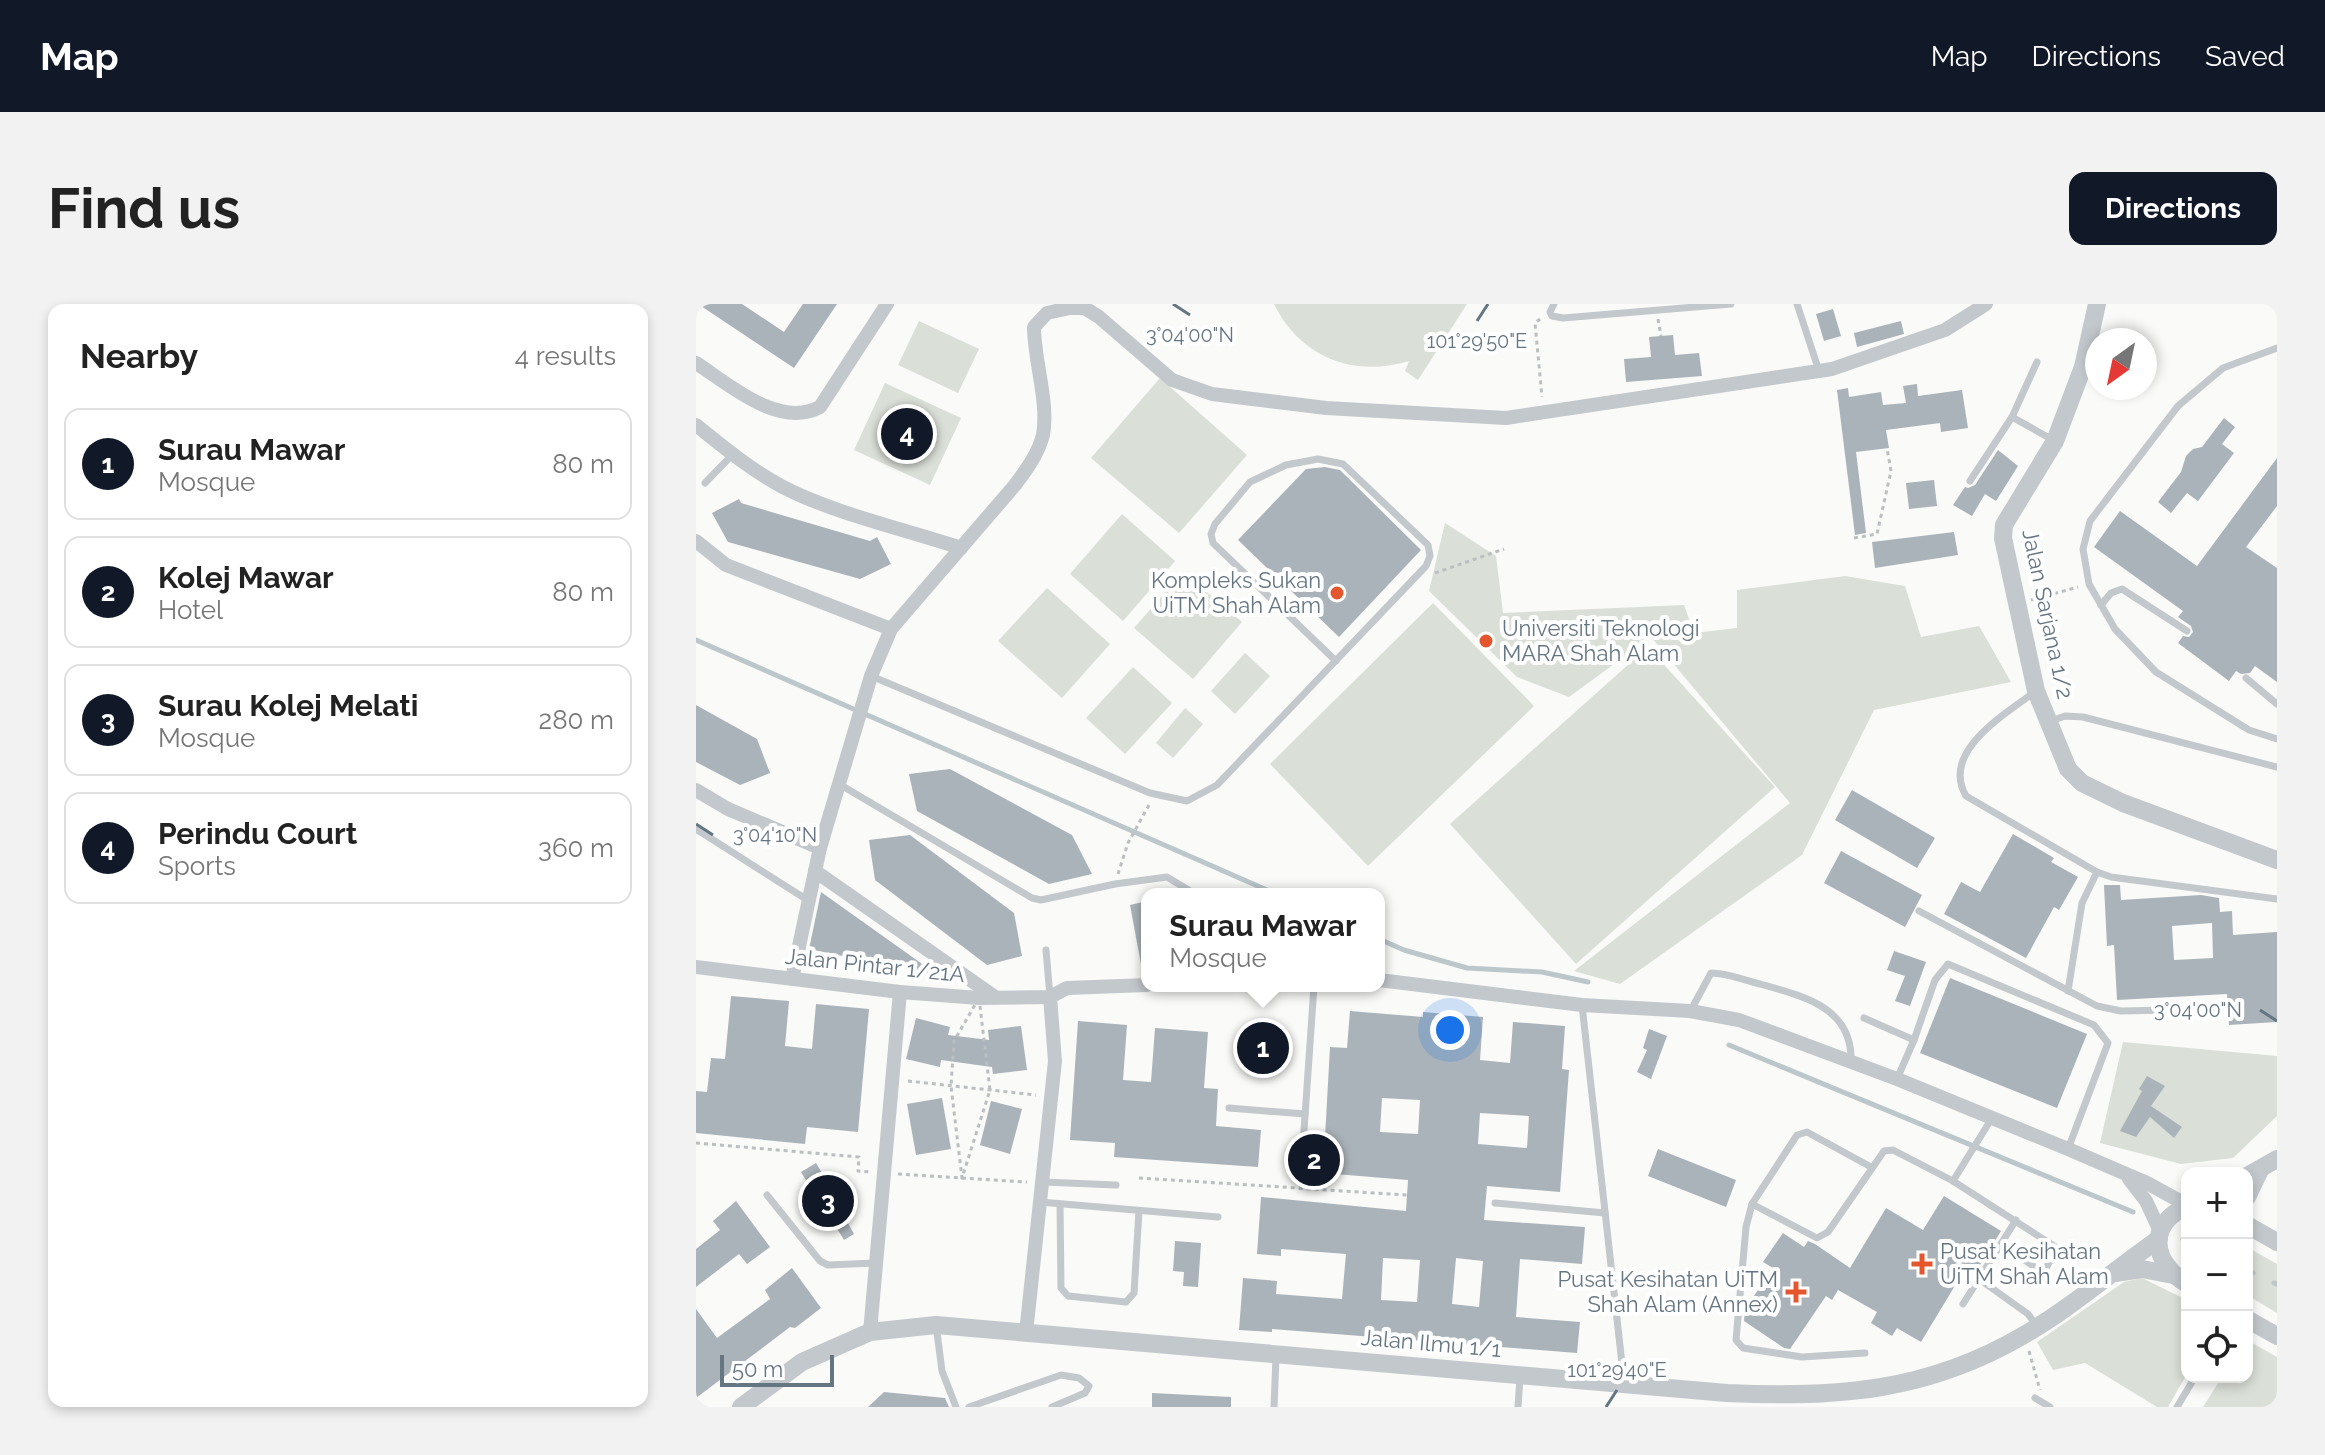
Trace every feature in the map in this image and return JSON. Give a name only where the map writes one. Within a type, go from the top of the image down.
[{"type":"street","points":[[696,363],[753,399],[788,413],[806,415],[820,407],[887,304]]},
{"type":"street","points":[[792,979],[820,848],[869,683],[891,629],[1034,459],[1043,433],[1034,327],[1047,313],[1085,308],[1172,380],[1212,394],[1326,408],[1506,418],[1819,371],[1945,330],[1986,304]]},
{"type":"street","name":"Jalan Sarjana 1/2","points":[[2097,304],[2083,367],[2055,441],[2004,525],[2003,538],[2036,691],[2068,769],[2082,783],[2158,817],[2277,860]]},
{"type":"street","points":[[696,425],[732,455],[781,486],[819,503],[961,548]]},
{"type":"street","points":[[696,541],[726,565],[891,629]]},
{"type":"street","points":[[696,790],[728,809],[820,848]]},
{"type":"street","points":[[815,871],[996,998]]},
{"type":"street","name":"Jalan Pintar 1/21A","points":[[696,967],[900,992],[979,998],[1050,997],[1067,988],[1141,985]]},
{"type":"street","points":[[1385,981],[1582,1005],[1690,1011],[1762,1027],[2068,1149],[2181,1202]]},
{"type":"street","points":[[870,1332],[900,992]]},
{"type":"street","points":[[1026,1333],[1055,1061],[1050,997]]},
{"type":"street","points":[[2254,1173],[2277,1159]]},
{"type":"street","points":[[2122,1174],[2136,1185],[2159,1235],[2162,1262],[2180,1280]]},
{"type":"street","name":"Jalan Ilmu 1/1","points":[[741,1407],[802,1362],[870,1332],[936,1325],[1777,1395],[1823,1395],[1883,1388],[1942,1373],[1986,1355],[2031,1331],[2159,1235],[2181,1208]]},
{"type":"street","points":[[2253,1226],[2277,1242]]},
{"type":"street","name":"Jalan Ilmu 1/1","points":[[2109,1275],[2142,1269],[2180,1280]]},
{"type":"street","points":[[2253,1324],[2277,1336]]},
{"type":"lane","points":[[1552,307],[1552,316],[1556,318],[1731,304]]},
{"type":"lane","points":[[1797,304],[1819,371]]},
{"type":"lane","points":[[2277,348],[2223,368],[2178,406],[2090,521],[2083,549],[2089,584],[2115,629],[2156,672],[2249,730],[2277,739]]},
{"type":"lane","points":[[1970,481],[2012,417],[2037,362]]},
{"type":"lane","points":[[2012,417],[2055,441]]},
{"type":"lane","points":[[705,483],[732,455]]},
{"type":"lane","points":[[869,683],[1150,793],[1187,801],[1217,785],[1336,661],[1413,580],[1426,566],[1430,556],[1428,545],[1343,464],[1318,459],[1286,465],[1250,482],[1215,524],[1211,534],[1213,543],[1336,661]]},
{"type":"lane","points":[[2101,605],[2111,593],[2122,589],[2187,631]]},
{"type":"lane","points":[[2246,678],[2277,704]]},
{"type":"lane","points":[[2036,691],[1985,730],[1968,750],[1961,763],[1960,786],[1966,796],[2097,872],[2111,877],[2277,899]]},
{"type":"lane","points":[[2049,722],[2065,716],[2083,717],[2277,767]]},
{"type":"lane","points":[[839,784],[1032,898],[1041,900],[1115,884],[1167,877],[1185,888]]},
{"type":"lane","points":[[696,829],[809,901]]},
{"type":"lane","points":[[2068,991],[2082,903],[2097,872]]},
{"type":"lane","points":[[1919,911],[2097,1006],[2121,1011],[2219,1009]]},
{"type":"lane","points":[[1046,950],[1050,997]]},
{"type":"lane","points":[[1897,1079],[1935,980],[1948,964],[2094,1025],[2108,1043],[2068,1149]]},
{"type":"lane","points":[[1690,1011],[1711,973],[1789,992],[1824,1007],[1834,1015],[1851,1048],[1851,1062]]},
{"type":"lane","points":[[1302,1159],[1314,992]]},
{"type":"lane","points":[[1582,1005],[1624,1384]]},
{"type":"lane","points":[[1864,1018],[1914,1040]]},
{"type":"lane","points":[[1229,1108],[1305,1114]]},
{"type":"lane","points":[[1953,1181],[1992,1118]]},
{"type":"lane","points":[[1865,1353],[1802,1357],[1743,1348],[1736,1340],[1746,1227],[1752,1204],[1797,1135],[1802,1132],[1838,1147],[1871,1167]]},
{"type":"lane","points":[[1752,1204],[1817,1238],[1823,1236],[1884,1151],[1893,1150],[1953,1181],[2057,1248],[2045,1270],[2039,1270],[2001,1244]]},
{"type":"lane","points":[[1042,1182],[1116,1185]]},
{"type":"lane","points":[[767,1195],[820,1261],[828,1265],[877,1263]]},
{"type":"lane","points":[[1040,1202],[1218,1217]]},
{"type":"lane","points":[[1495,1203],[1605,1213]]},
{"type":"lane","points":[[1060,1204],[1063,1293],[1126,1302],[1134,1293],[1139,1211]]},
{"type":"lane","points":[[1963,1304],[2016,1220]]},
{"type":"lane","points":[[1979,1279],[2028,1314],[2031,1331]]},
{"type":"lane","points":[[936,1325],[942,1371],[956,1407]]},
{"type":"lane","points":[[1274,1407],[1276,1354]]},
{"type":"lane","points":[[1518,1407],[1521,1374]]},
{"type":"lane","points":[[969,1407],[1061,1375],[1079,1378],[1089,1386],[1085,1393],[1052,1407]]},
{"type":"lane","points":[[2177,1407],[2191,1383]]},
{"type":"lane","points":[[2038,1396],[2050,1407]]},
{"type":"path","points":[[1546,412],[1540,391],[1535,323],[1552,307]]},
{"type":"path","points":[[1657,311],[1661,336]]},
{"type":"path","points":[[1854,538],[1877,534],[1891,471],[1887,448]]},
{"type":"path","points":[[1413,580],[1504,549]]},
{"type":"path","points":[[2018,604],[2089,584]]},
{"type":"path","points":[[1115,884],[1128,843],[1145,811]]},
{"type":"path","points":[[962,1178],[951,1086],[954,1041],[979,998]]},
{"type":"path","points":[[962,1178],[990,1090],[979,998]]},
{"type":"path","points":[[892,1080],[1051,1096]]},
{"type":"path","points":[[696,1143],[859,1157],[858,1171],[1042,1182]]},
{"type":"path","points":[[1139,1178],[1407,1195]]},
{"type":"path","points":[[2031,1331],[2038,1396]]},
{"type":"shaded area","points":[[1274,304],[1467,304],[1418,380],[1405,371],[1409,361],[1368,367],[1330,359],[1298,338]]},
{"type":"shaded area","points":[[919,321],[979,349],[958,393],[898,365]]},
{"type":"shaded area","points":[[1160,378],[1247,455],[1179,533],[1091,458]]},
{"type":"shaded area","points":[[885,383],[961,418],[930,485],[854,450]]},
{"type":"shaded area","points":[[1122,514],[1175,561],[1123,621],[1070,574]]},
{"type":"shaded area","points":[[1445,523],[1496,556],[1503,613],[1684,605],[1694,633],[1737,628],[1737,590],[1845,576],[1905,586],[1921,637],[1979,626],[2011,682],[1874,710],[1802,855],[1620,984],[1574,971],[1790,803],[1651,637],[1569,697],[1517,677],[1429,591]]},
{"type":"shaded area","points":[[1183,572],[1242,622],[1193,679],[1134,628]]},
{"type":"shaded area","points":[[1047,588],[1110,644],[1062,698],[998,641]]},
{"type":"shaded area","points":[[1433,603],[1534,706],[1368,866],[1270,764]]},
{"type":"shaded area","points":[[1648,647],[1775,787],[1576,964],[1450,824]]},
{"type":"shaded area","points":[[1245,653],[1270,676],[1235,714],[1211,691]]},
{"type":"shaded area","points":[[1133,667],[1172,703],[1125,754],[1086,718]]},
{"type":"shaded area","points":[[1185,708],[1203,724],[1173,758],[1156,743]]},
{"type":"shaded area","points":[[2123,1042],[2277,1056],[2277,1116],[2233,1158],[2181,1164],[2100,1143]]},
{"type":"shaded area","points":[[2253,1250],[2277,1264],[2277,1313],[2253,1299]]},
{"type":"shaded area","points":[[2142,1278],[2181,1297],[2182,1383],[2168,1407],[2157,1407],[2085,1363],[2053,1370],[2037,1342],[2124,1282]]},
{"type":"shaded area","points":[[2253,1343],[2277,1357],[2277,1407],[2203,1407],[2218,1383],[2253,1383]]},
{"type":"building","points":[[698,304],[742,304],[784,332],[803,304],[837,304],[794,368]]},
{"type":"building","points":[[1833,309],[1841,336],[1824,341],[1816,314]]},
{"type":"building","points":[[1901,321],[1904,334],[1857,347],[1854,333]]},
{"type":"building","points":[[1673,335],[1675,355],[1699,353],[1702,376],[1626,382],[1624,359],[1651,357],[1649,337]]},
{"type":"building","points":[[1917,384],[1918,396],[1962,390],[1968,428],[1941,432],[1940,423],[1886,430],[1889,448],[1856,452],[1866,533],[1855,535],[1837,390],[1848,388],[1849,397],[1881,392],[1883,405],[1906,403],[1903,386]]},
{"type":"building","points":[[2224,418],[2235,427],[2222,444],[2234,453],[2198,501],[2187,493],[2171,513],[2158,502],[2181,472],[2186,456],[2193,449],[2202,447]]},
{"type":"building","points":[[1998,450],[2018,466],[1996,501],[1985,494],[1972,516],[1953,505],[1965,487],[1975,485]]},
{"type":"building","points":[[2277,458],[2277,506],[2246,547],[2277,568],[2277,682],[2255,666],[2250,673],[2236,671],[2229,681],[2178,643],[2183,636],[2189,637],[2193,632],[2191,626],[2178,617],[2183,611],[2094,547],[2120,511],[2197,566]]},
{"type":"building","name":"Kompleks Sukan UiTM Shah Alam","points":[[1325,467],[1340,470],[1421,550],[1339,637],[1238,540],[1306,469]]},
{"type":"building","points":[[1934,480],[1937,506],[1909,509],[1906,483]]},
{"type":"building","points":[[739,499],[741,503],[870,541],[877,537],[891,564],[860,579],[728,542],[712,513]]},
{"type":"building","points":[[1954,532],[1958,555],[1875,568],[1872,542]]},
{"type":"building","points":[[696,705],[757,739],[770,773],[740,785],[696,762]]},
{"type":"building","points":[[950,769],[1072,835],[1092,874],[1049,884],[917,811],[909,774]]},
{"type":"building","points":[[1852,790],[1935,838],[1917,868],[1835,820]]},
{"type":"building","points":[[2013,834],[2054,858],[2051,862],[2078,877],[2059,910],[2054,907],[2026,958],[1944,914],[1961,882],[1980,892]]},
{"type":"building","points":[[910,835],[1014,913],[1022,956],[987,965],[875,880],[869,840]]},
{"type":"building","points":[[1841,851],[1922,895],[1905,927],[1824,883]]},
{"type":"building","points":[[2104,885],[2120,885],[2121,900],[2201,895],[2219,898],[2220,912],[2232,911],[2233,935],[2277,932],[2277,1022],[2229,1025],[2227,994],[2117,1000],[2114,945],[2107,946]],"holes":[[[2212,923],[2213,958],[2174,960],[2172,926]]]},
{"type":"building","points":[[821,892],[939,976],[809,949]]},
{"type":"building","points":[[1141,902],[1141,964],[1130,905]]},
{"type":"building","points":[[1894,951],[1926,962],[1910,1006],[1895,1001],[1905,976],[1887,970]]},
{"type":"building","points":[[1950,978],[2087,1034],[2057,1108],[1920,1053]]},
{"type":"building","points":[[731,996],[789,1001],[785,1046],[812,1049],[816,1004],[869,1009],[858,1132],[807,1127],[805,1144],[696,1133],[696,1091],[707,1092],[711,1058],[725,1059]]},
{"type":"building","points":[[1350,1011],[1423,1017],[1423,1012],[1483,1017],[1480,1060],[1510,1063],[1513,1022],[1565,1026],[1562,1069],[1569,1070],[1560,1192],[1487,1186],[1484,1220],[1585,1227],[1582,1264],[1520,1259],[1516,1317],[1580,1322],[1577,1353],[1272,1329],[1272,1332],[1239,1330],[1243,1278],[1277,1281],[1276,1294],[1342,1299],[1346,1254],[1281,1249],[1281,1256],[1257,1254],[1261,1197],[1406,1211],[1408,1180],[1323,1173],[1330,1047],[1347,1048]],"holes":[[[1382,1098],[1420,1100],[1418,1134],[1380,1132]],[[1480,1113],[1529,1116],[1527,1148],[1478,1144]],[[1383,1258],[1420,1260],[1417,1302],[1381,1300]],[[1456,1258],[1483,1261],[1479,1307],[1452,1304]]]},
{"type":"building","points":[[916,1018],[950,1027],[948,1035],[989,1040],[988,1030],[1021,1026],[1027,1070],[993,1074],[992,1067],[941,1060],[940,1067],[906,1059]]},
{"type":"building","points":[[1078,1021],[1127,1025],[1123,1080],[1151,1082],[1155,1028],[1208,1032],[1204,1088],[1218,1089],[1216,1126],[1261,1130],[1258,1167],[1114,1157],[1115,1143],[1070,1140]]},
{"type":"building","points":[[1267,1023],[1286,1060],[1278,1064],[1281,1069],[1268,1076],[1266,1072],[1261,1075],[1241,1036]]},
{"type":"building","points":[[1649,1029],[1667,1036],[1651,1079],[1637,1072],[1647,1050],[1643,1048]]},
{"type":"building","points":[[2147,1076],[2165,1086],[2151,1106],[2182,1127],[2174,1138],[2150,1117],[2136,1137],[2120,1131]]},
{"type":"building","points":[[942,1098],[951,1149],[916,1155],[907,1104]]},
{"type":"building","points":[[991,1101],[1022,1109],[1010,1154],[980,1145]]},
{"type":"building","points":[[1658,1149],[1736,1180],[1726,1207],[1648,1176]]},
{"type":"building","points":[[816,1163],[825,1178],[831,1175],[853,1211],[844,1216],[854,1234],[844,1240],[833,1222],[824,1227],[803,1191],[810,1187],[801,1172]]},
{"type":"building","name":"Pusat Kesihatan UiTM Shah Alam","points":[[1944,1196],[2001,1231],[1974,1275],[1965,1269],[1921,1342],[1897,1328],[1892,1336],[1871,1323],[1877,1312],[1838,1290],[1832,1300],[1826,1296],[1790,1349],[1744,1321],[1745,1309],[1773,1268],[1763,1262],[1783,1233],[1804,1247],[1808,1241],[1815,1244],[1850,1268],[1886,1208],[1923,1230]]},
{"type":"building","points":[[736,1201],[770,1247],[747,1264],[739,1254],[696,1287],[696,1249],[720,1230],[713,1221]]},
{"type":"building","points":[[1175,1241],[1201,1243],[1198,1287],[1183,1286],[1184,1272],[1173,1271]]},
{"type":"building","points":[[792,1268],[821,1308],[795,1328],[790,1327],[696,1398],[696,1309],[717,1338],[770,1299],[765,1290]]},
{"type":"building","points":[[884,1392],[945,1398],[949,1407],[868,1407]]},
{"type":"building","points":[[1152,1393],[1231,1397],[1231,1407],[1152,1407]]},
{"type":"waterway","points":[[696,640],[1262,888]]},
{"type":"waterway","points":[[1385,942],[1467,968],[1542,972],[1588,982]]},
{"type":"waterway","points":[[1729,1045],[2133,1212]]},
{"type":"place","name":"Perindu Court","points":[[907,434]]},
{"type":"place","name":"Kompleks Sukan UiTM Shah Alam","points":[[1337,593]]},
{"type":"place","name":"Universiti Teknologi MARA Shah Alam","points":[[1486,641]]},
{"type":"place","name":"Surau Mawar","points":[[1263,1048]]},
{"type":"place","name":"Kolej Mawar","points":[[1314,1160]]},
{"type":"place","name":"Surau Kolej Melati","points":[[828,1201]]},
{"type":"place","name":"Pusat Kesihatan UiTM Shah Alam","points":[[1922,1264]]},
{"type":"place","name":"Pusat Kesihatan UiTM Shah Alam (Annex)","points":[[1796,1292]]}]
